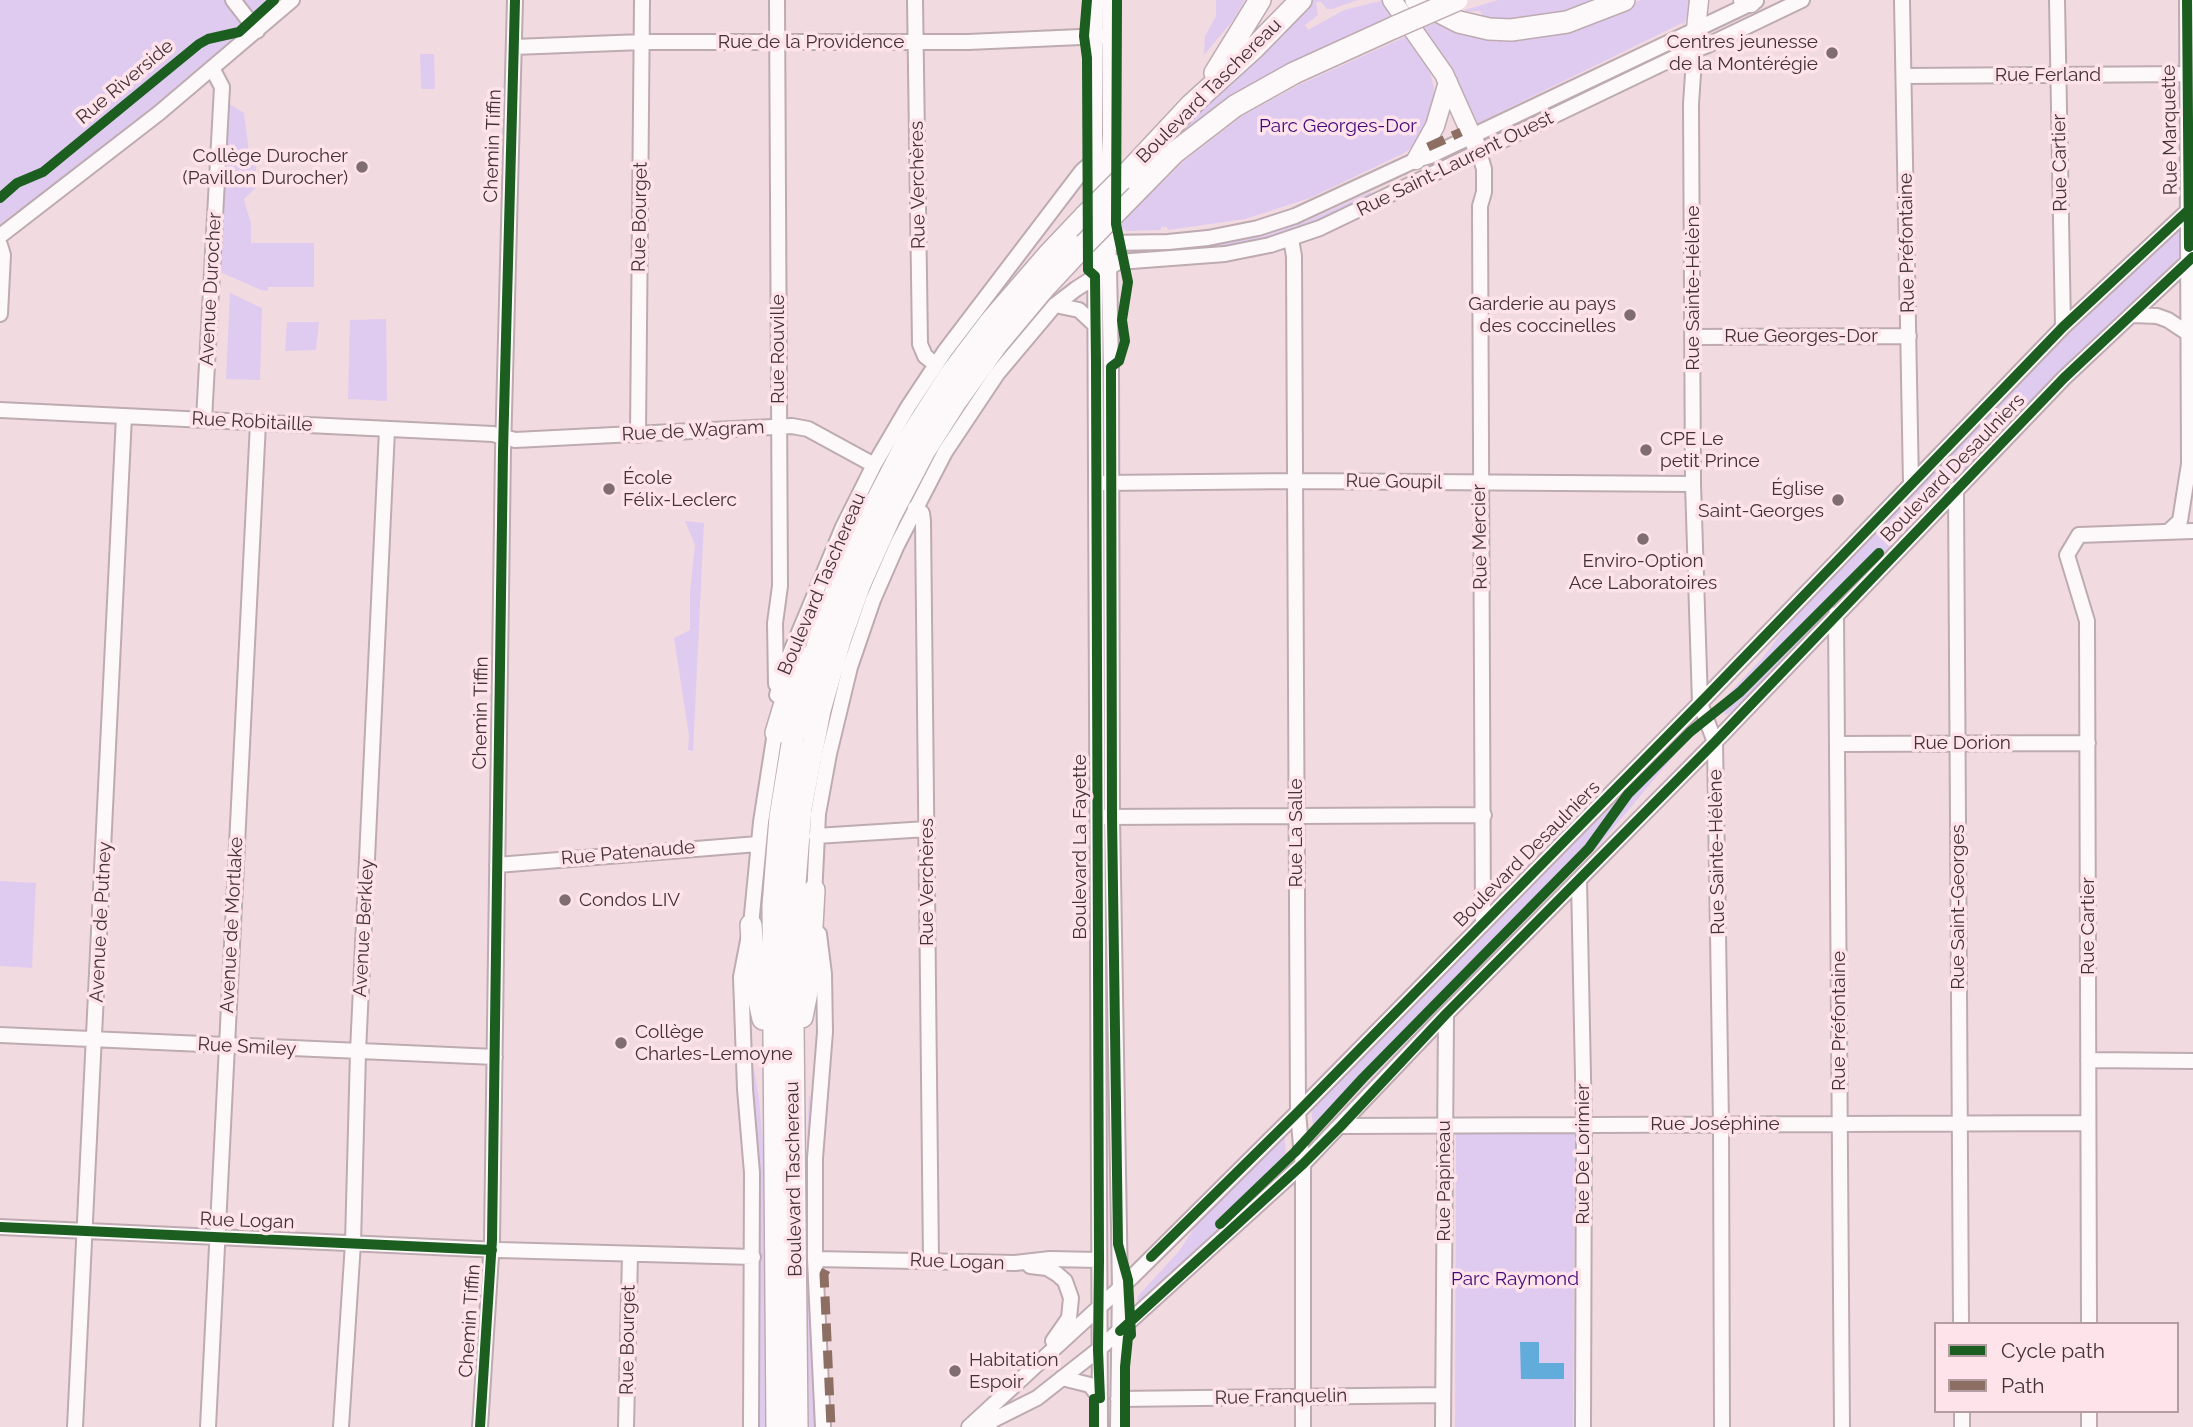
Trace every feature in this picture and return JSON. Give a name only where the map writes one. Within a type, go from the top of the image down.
[{"type":"highway","points":[[1191,105],[1225,58],[1260,0]]},
{"type":"highway","name":"Boulevard Taschereau","points":[[778,1427],[772,929],[777,839],[793,738],[832,600],[860,534],[891,473],[926,412],[990,322],[1030,274],[1191,105],[1254,48],[1301,0]]},
{"type":"highway","points":[[1416,0],[1459,22],[1489,29],[1511,30],[1567,22],[1624,0]]},
{"type":"highway","name":"Boulevard Taschereau","points":[[797,1427],[792,922],[799,822],[820,710],[850,611],[890,517],[924,452],[951,409],[1015,321],[1090,249],[1120,208],[1174,153],[1235,106],[1294,73],[1457,0]]},
{"type":"highway","points":[[776,733],[791,682],[817,647]]},
{"type":"highway","points":[[793,1068],[809,982],[814,890]]},
{"type":"highway","points":[[751,925],[755,983],[773,1060]]},
{"type":"main road","points":[[1392,0],[1448,82],[1476,145]]},
{"type":"main road","points":[[1696,29],[1699,0]]},
{"type":"main road","points":[[1416,160],[1435,127],[1448,82]]},
{"type":"street","points":[[233,0],[257,31]]},
{"type":"street","points":[[0,236],[40,208],[292,0]]},
{"type":"street","name":"Chemin Tiffin","points":[[480,1427],[492,1250],[503,436],[515,0]]},
{"type":"street","name":"Rue Bourget","points":[[638,435],[642,0]]},
{"type":"street","name":"Rue Rouville","points":[[777,0],[780,586],[775,623],[777,697]]},
{"type":"street","name":"Rue Verchères","points":[[915,0],[920,344],[925,356],[935,364]]},
{"type":"street","name":"Boulevard La Fayette","points":[[1096,0],[1102,36],[1101,162],[1109,266],[1097,817],[1100,1427]]},
{"type":"street","name":"Boulevard La Fayette","points":[[1102,36],[1109,0]]},
{"type":"street","name":"Rue Saint-Laurent Ouest","points":[[1108,243],[1188,241],[1258,228],[1319,206],[1416,160],[1476,145],[1693,51],[1802,0]]},
{"type":"street","name":"Rue Préfontaine","points":[[1902,0],[1911,485]]},
{"type":"street","name":"Rue Cartier","points":[[2057,0],[2063,327]]},
{"type":"street","name":"Rue Marquette","points":[[2169,531],[2180,521],[2191,469],[2190,74],[2187,0]]},
{"type":"street","name":"Rue Saint-Laurent Ouest","points":[[1095,276],[1109,266],[1124,261],[1225,254],[1291,239],[1331,223],[1750,1]]},
{"type":"street","name":"Rue Sainte-Hélène","points":[[1696,29],[1691,104],[1693,484],[1700,703],[1715,741],[1722,1427]]},
{"type":"street","name":"Rue de la Providence","points":[[514,47],[642,43],[916,42],[1102,36]]},
{"type":"street","name":"Avenue Durocher","points":[[204,420],[222,87],[212,68]]},
{"type":"street","name":"Rue Ferland","points":[[1904,76],[2190,74]]},
{"type":"street","name":"Rue Mercier","points":[[1476,145],[1484,164],[1484,192],[1480,206],[1483,924]]},
{"type":"street","name":"Boulevard La Fayette","points":[[1101,162],[1090,249],[1095,276],[1112,817],[1120,1288],[1118,1427]]},
{"type":"street","name":"Boulevard Taschereau","points":[[751,1427],[752,1166],[745,1093],[741,986],[751,925],[758,844],[776,733],[777,697],[785,666],[835,545],[874,465],[935,364],[1084,169],[1101,162]]},
{"type":"street","name":"Boulevard Desaulniers","points":[[968,1427],[1120,1288],[1298,1112],[1700,703],[2063,327],[2191,207]]},
{"type":"street","name":"Rue La Salle","points":[[1291,239],[1294,256],[1298,1112],[1303,1164],[1303,1427]]},
{"type":"street","points":[[1090,249],[1108,243]]},
{"type":"street","points":[[0,245],[3,255],[0,314]]},
{"type":"street","name":"Boulevard Desaulniers","points":[[986,1427],[993,1420],[1037,1398],[1098,1350],[1303,1164],[2064,378],[2191,259]]},
{"type":"street","name":"Boulevard Taschereau","points":[[823,1427],[815,1158],[825,1018],[824,974],[814,890],[821,794],[833,734],[855,651],[887,566],[945,452],[992,381],[1027,336],[1055,305],[1095,276]]},
{"type":"street","points":[[1055,305],[1079,310],[1095,325]]},
{"type":"street","points":[[2132,315],[2157,316],[2189,334]]},
{"type":"street","name":"Rue Georges-Dor","points":[[1693,337],[1909,336]]},
{"type":"street","name":"Rue Robitaille","points":[[0,410],[503,436]]},
{"type":"street","name":"Avenue de Putney","points":[[75,1427],[124,416]]},
{"type":"street","name":"Avenue de Mortlake","points":[[208,1427],[258,423]]},
{"type":"street","name":"Rue de Wagram","points":[[503,436],[515,440],[803,427],[874,465]]},
{"type":"street","name":"Avenue Berkley","points":[[341,1427],[352,1243],[358,1052],[387,430]]},
{"type":"street","name":"Rue Goupil","points":[[1103,483],[1295,481],[1693,484]]},
{"type":"street","name":"Rue Saint-Georges","points":[[1956,489],[1961,1322]]},
{"type":"street","name":"Rue Verchères","points":[[915,508],[922,513],[923,521],[931,1261]]},
{"type":"street","points":[[2169,531],[2193,531]]},
{"type":"street","name":"Rue Cartier","points":[[2089,1322],[2087,621],[2067,555],[2079,535],[2169,531]]},
{"type":"street","name":"Rue Préfontaine","points":[[1836,614],[1842,1427]]},
{"type":"street","name":"Rue Dorion","points":[[1837,744],[2088,743]]},
{"type":"street","points":[[1097,817],[1484,815]]},
{"type":"street","points":[[816,836],[927,829]]},
{"type":"street","name":"Rue Patenaude","points":[[497,865],[758,844]]},
{"type":"street","name":"Rue De Lorimier","points":[[1579,880],[1584,1125],[1583,1427]]},
{"type":"street","name":"Rue Papineau","points":[[1443,1427],[1446,1014]]},
{"type":"street","name":"Rue Smiley","points":[[0,1035],[495,1057]]},
{"type":"street","points":[[1420,1042],[1430,1042],[1438,1047],[1444,1061]]},
{"type":"street","points":[[2088,1060],[2193,1061]]},
{"type":"street","name":"Rue Joséphine","points":[[1341,1126],[2088,1123]]},
{"type":"street","name":"Rue Logan","points":[[0,1227],[492,1250],[753,1257]]},
{"type":"street","points":[[1118,1244],[1135,1259],[1151,1257]]},
{"type":"street","name":"Rue Bourget","points":[[626,1427],[630,1254]]},
{"type":"street","name":"Rue Logan","points":[[816,1259],[1015,1263],[1050,1259],[1099,1260]]},
{"type":"street","points":[[1015,1263],[1047,1268],[1057,1274],[1065,1281],[1071,1298],[1069,1318],[1043,1356]]},
{"type":"street","points":[[1062,1378],[1090,1385],[1100,1398]]},
{"type":"street","name":"Rue Franquelin","points":[[1118,1399],[1443,1395]]},
{"type":"green space","points":[[0,0],[281,0],[264,12],[240,37],[70,175],[21,212],[19,210],[1,223],[0,227]]},
{"type":"green space","points":[[1216,0],[1245,0],[1234,19],[1204,55],[1205,36],[1216,16]]},
{"type":"green space","points":[[1308,0],[1358,0],[1332,9],[1327,9],[1320,1],[1316,3],[1318,15],[1305,25],[1308,30],[1344,10],[1384,0],[1393,17],[1252,84],[1209,113],[1161,152]]},
{"type":"green space","points":[[1498,0],[1607,0],[1529,21],[1486,20],[1480,11],[1465,12]]},
{"type":"green space","points":[[1641,0],[1692,0],[1684,25],[1682,23],[1476,124],[1422,28],[1435,23],[1454,29],[1514,39],[1541,37],[1567,32]]},
{"type":"green space","name":"Parc Georges-Dor","points":[[1409,35],[1430,72],[1434,105],[1432,114],[1413,147],[1404,153],[1310,198],[1245,219],[1168,230],[1167,227],[1161,227],[1161,230],[1127,231],[1119,227],[1183,162],[1242,116],[1299,85]]},
{"type":"green space","points":[[420,54],[434,54],[435,89],[421,89]]},
{"type":"green space","points":[[228,103],[244,113],[249,152],[255,153],[257,187],[244,199],[251,224],[251,243],[314,243],[314,287],[268,287],[268,291],[261,290],[220,272]]},
{"type":"green space","points":[[1371,192],[1299,229],[1263,240],[1178,253],[1129,254],[1129,251],[1205,247],[1263,236],[1307,221]]},
{"type":"green space","points":[[2184,218],[2183,260],[1929,510],[1734,711],[1725,715],[1721,702],[1762,658],[1814,592],[2058,339]]},
{"type":"green space","points":[[230,293],[262,308],[260,380],[226,379]]},
{"type":"green space","points":[[386,319],[387,401],[348,399],[350,320]]},
{"type":"green space","points":[[287,322],[319,322],[316,350],[285,351]]},
{"type":"green space","points":[[685,521],[704,523],[693,751],[688,750],[689,736],[674,638],[690,630],[690,592],[695,545]]},
{"type":"green space","points":[[1681,733],[1687,740],[1600,844],[1314,1136],[1311,1106]]},
{"type":"green space","points":[[0,881],[36,883],[32,968],[0,966]]},
{"type":"green space","points":[[749,1050],[759,1099],[763,1144],[765,1427],[757,1427],[760,1353],[758,1161]]},
{"type":"green space","points":[[809,1096],[808,1161],[816,1427],[809,1427],[805,1188]]},
{"type":"green space","name":"Parc Raymond","points":[[1575,1130],[1573,1427],[1455,1427],[1456,1131]]},
{"type":"green space","points":[[1284,1132],[1287,1166],[1136,1309],[1138,1296],[1179,1251],[1199,1221]]},
{"type":"water","points":[[1520,1342],[1539,1342],[1539,1363],[1564,1363],[1564,1379],[1521,1379]]},
{"type":"marked path","points":[[1428,147],[1461,132]]},
{"type":"marked path","points":[[826,1270],[824,1274],[831,1427]]},
{"type":"cycle path","name":"Rue Riverside","points":[[0,198],[17,183],[43,172],[199,44],[208,39],[239,32],[274,0]]},
{"type":"cycle path","points":[[480,1427],[492,1240],[503,451],[515,0]]},
{"type":"cycle path","points":[[1087,0],[1084,36],[1087,58],[1088,270],[1095,276],[1096,363],[1100,1398],[1094,1399],[1094,1427]]},
{"type":"cycle path","points":[[1117,0],[1116,224],[1128,282],[1122,320],[1125,341],[1119,361],[1111,367],[1112,817],[1118,1244],[1128,1280],[1131,1335],[1128,1337],[1125,1367],[1125,1427]]},
{"type":"cycle path","points":[[2187,0],[2189,247]]},
{"type":"cycle path","points":[[1151,1257],[1298,1112],[1706,697],[2063,327],[2193,206]]},
{"type":"cycle path","points":[[1120,1331],[1341,1126],[1446,1014],[1715,742],[2064,378],[2193,257]]},
{"type":"cycle path","points":[[1220,1224],[1295,1152],[1363,1078],[1589,848],[1628,794],[1690,732],[1740,692],[1879,553]]},
{"type":"cycle path","points":[[0,1227],[492,1250]]},
{"type":"place","name":"Centres jeunesse de la Montérégie","points":[[1832,53]]},
{"type":"place","name":"Collège Durocher (Pavillon Durocher)","points":[[362,167]]},
{"type":"place","name":"Garderie au pays des coccinelles","points":[[1630,315]]},
{"type":"place","name":"CPE Le petit Prince","points":[[1646,450]]},
{"type":"place","name":"École Félix-Leclerc","points":[[609,489]]},
{"type":"place","name":"Église Saint-Georges","points":[[1838,500]]},
{"type":"place","name":"Enviro-Option Ace Laboratoires","points":[[1643,539]]},
{"type":"place","name":"Condos LIV","points":[[565,900]]},
{"type":"place","name":"Collège Charles-Lemoyne","points":[[621,1043]]},
{"type":"place","name":"Habitation Espoir","points":[[955,1371]]}]
